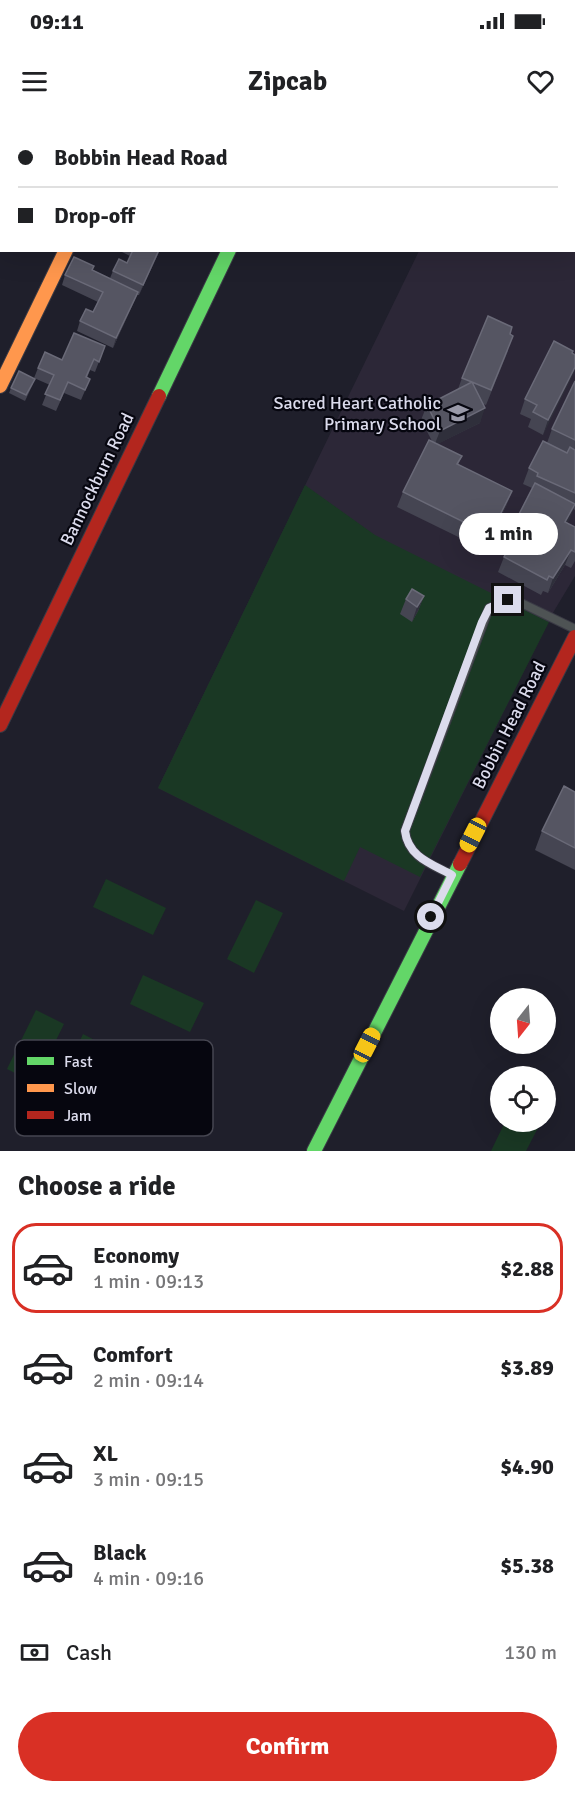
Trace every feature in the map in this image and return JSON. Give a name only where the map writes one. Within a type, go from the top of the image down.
[{"type":"street","points":[[0,386],[65,252]]},
{"type":"street","name":"Bannockburn Road","points":[[0,724],[228,252]]},
{"type":"street","name":"Bobbin Head Road","points":[[314,1151],[575,636]]},
{"type":"lane","points":[[452,875],[419,858],[406,842],[405,831],[489,608],[515,600],[575,629]]},
{"type":"shaded area","name":"Sacred Heart Catholic Primary School","points":[[419,252],[575,252],[575,576],[554,611],[404,911],[158,788]]},
{"type":"green space","points":[[305,485],[375,535],[549,622],[420,877],[360,847],[344,881],[158,788]]},
{"type":"green space","points":[[106,879],[166,908],[153,935],[93,907]]},
{"type":"green space","points":[[256,900],[283,913],[254,973],[227,959]]},
{"type":"green space","points":[[143,975],[204,1003],[190,1032],[130,1004]]},
{"type":"green space","points":[[36,1010],[64,1024],[56,1040],[21,1040]]},
{"type":"green space","points":[[83,1034],[95,1040],[80,1040]]},
{"type":"green space","points":[[15,1053],[15,1073],[7,1069]]},
{"type":"green space","points":[[500,1132],[536,1132],[526,1151],[491,1151]]},
{"type":"building","points":[[132,252],[158,252],[143,285],[113,271],[119,259],[127,263]]},
{"type":"building","points":[[74,257],[94,266],[92,270],[138,292],[116,338],[80,321],[86,309],[93,312],[103,292],[65,275]]},
{"type":"building","points":[[488,316],[512,327],[510,334],[513,336],[491,390],[462,378]]},
{"type":"building","points":[[74,333],[105,346],[99,362],[94,359],[86,377],[90,379],[85,390],[68,382],[60,400],[45,394],[54,375],[38,368],[45,352],[62,360]]},
{"type":"building","points":[[554,341],[573,351],[575,367],[548,420],[533,412],[537,405],[525,399]]},
{"type":"building","points":[[19,371],[35,379],[26,395],[11,388]]},
{"type":"building","points":[[575,381],[575,440],[552,429]]},
{"type":"building","points":[[472,382],[485,408],[440,431],[427,405]]},
{"type":"building","points":[[429,440],[462,456],[457,464],[512,491],[490,535],[403,492]]},
{"type":"building","points":[[543,441],[567,453],[570,447],[575,450],[575,493],[537,476],[538,473],[529,468]]},
{"type":"building","points":[[535,483],[575,504],[565,522],[575,527],[575,552],[571,550],[553,578],[549,576],[547,580],[504,557],[522,523],[516,520]]},
{"type":"building","points":[[412,589],[424,596],[417,607],[406,599]]},
{"type":"building","points":[[564,786],[575,792],[575,848],[542,831]]},
{"type":"traffic: fast","points":[[159,396],[228,252]]},
{"type":"traffic: fast","points":[[314,1151],[460,864]]},
{"type":"traffic: slow","points":[[0,386],[65,252]]},
{"type":"traffic: jam","points":[[0,725],[159,396]]},
{"type":"traffic: jam","points":[[460,864],[575,637]]},
{"type":"place","name":"Sacred Heart Catholic Primary School","points":[[458,413]]},
{"type":"route","points":[[431,917],[452,875],[419,858],[406,842],[405,831],[482,622],[489,608],[508,600]]}]
